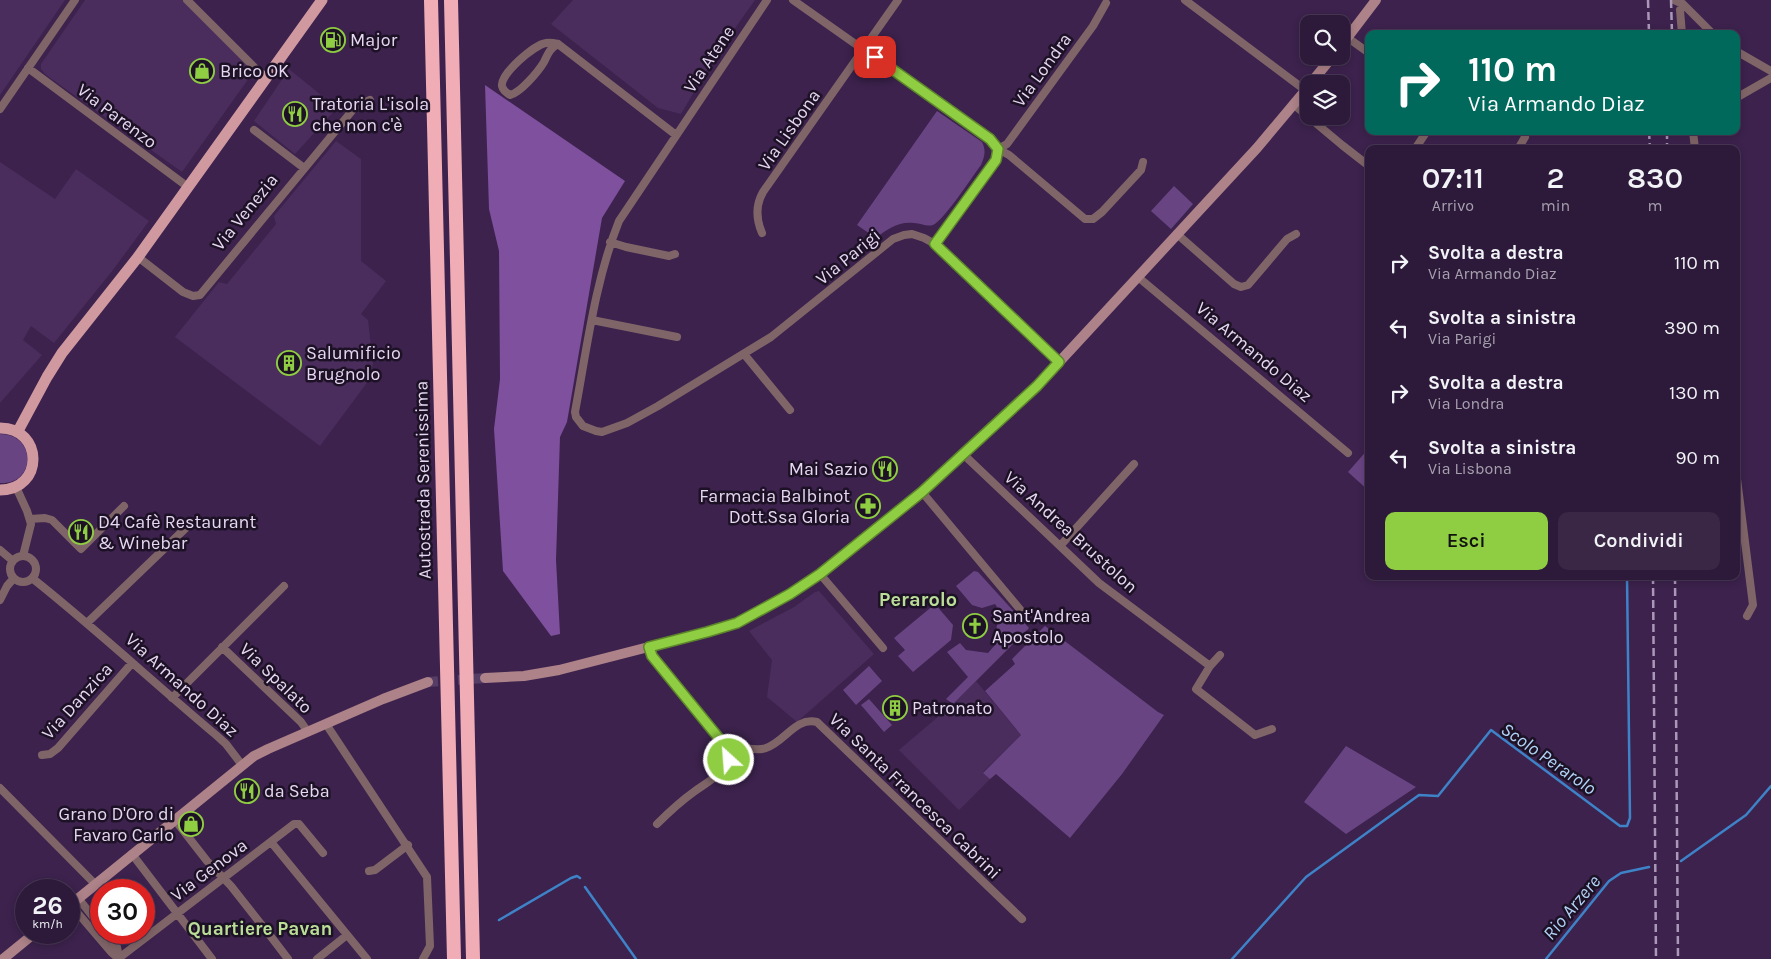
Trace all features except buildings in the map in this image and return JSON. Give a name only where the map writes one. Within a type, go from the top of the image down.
[{"type":"highway","name":"Autostrada Serenissima","points":[[432,0],[454,959]]},
{"type":"highway","points":[[451,0],[473,959]]},
{"type":"main road","points":[[18,432],[62,353],[138,257],[322,0]]},
{"type":"main road","points":[[0,428],[18,432],[25,437],[31,445],[33,455],[30,473],[24,481],[16,487],[0,490]]},
{"type":"street","points":[[0,109],[75,0]]},
{"type":"street","points":[[187,0],[267,78]]},
{"type":"street","name":"Via Atene","points":[[586,428],[580,422],[575,412],[592,320],[610,242],[624,211],[767,0]]},
{"type":"street","points":[[793,0],[990,139],[998,149],[1009,155],[1081,217],[1089,220],[1102,212],[1141,170],[1143,162]]},
{"type":"street","name":"Via Lisbona","points":[[762,233],[757,221],[760,198],[898,0]]},
{"type":"street","points":[[1185,0],[1300,80]]},
{"type":"street","points":[[1350,34],[1376,0]]},
{"type":"street","points":[[1674,0],[1683,4],[1709,30]]},
{"type":"street","name":"Via Londra","points":[[935,244],[996,160],[998,149],[1007,144],[1092,26],[1106,3]]},
{"type":"street","points":[[1680,10],[1682,30]]},
{"type":"street","points":[[558,44],[548,51],[543,64],[516,94],[510,95],[505,92],[502,84],[504,76],[529,52],[536,46],[547,42],[558,44],[676,136]]},
{"type":"street","points":[[1350,45],[1365,51]]},
{"type":"street","points":[[1740,53],[1771,71]]},
{"type":"street","points":[[1317,75],[1326,65]]},
{"type":"street","name":"Via Parenzo","points":[[28,68],[188,187]]},
{"type":"street","points":[[1740,96],[1771,78]]},
{"type":"street","points":[[485,678],[524,676],[559,670],[737,623],[790,594],[820,574],[922,492],[1037,386],[1257,148],[1300,96]]},
{"type":"street","name":"Via Venezia","points":[[138,257],[183,292],[193,296],[200,295],[356,106],[370,100]]},
{"type":"street","points":[[1293,104],[1365,163]]},
{"type":"street","points":[[254,130],[304,168]]},
{"type":"street","points":[[1521,145],[1526,138]]},
{"type":"street","name":"Via Parigi","points":[[586,428],[602,432],[627,423],[771,338],[893,239],[904,235],[912,234],[935,244],[1059,362]]},
{"type":"street","points":[[1176,234],[1234,284],[1241,286],[1248,285],[1287,239],[1296,234]]},
{"type":"street","points":[[610,242],[669,256],[675,254]]},
{"type":"street","name":"Via Armando Diaz","points":[[1138,277],[1348,453]]},
{"type":"street","points":[[592,320],[677,337]]},
{"type":"street","points":[[744,354],[790,410]]},
{"type":"street","name":"Via Andrea Brustolon","points":[[963,454],[1099,583],[1210,666]]},
{"type":"street","points":[[1060,546],[1134,464]]},
{"type":"street","points":[[16,487],[31,524],[23,556],[13,561],[10,571],[14,578],[25,581],[32,578],[35,566],[30,559],[23,556]]},
{"type":"street","points":[[922,492],[1024,613]]},
{"type":"street","points":[[1740,504],[1752,605],[1747,616]]},
{"type":"street","points":[[30,519],[45,518],[52,520],[81,549],[124,506]]},
{"type":"street","points":[[87,622],[192,522]]},
{"type":"street","points":[[0,550],[13,561]]},
{"type":"street","points":[[820,574],[883,648]]},
{"type":"street","points":[[0,600],[7,586],[14,578]]},
{"type":"street","name":"Via Armando Diaz","points":[[32,578],[87,622],[226,744],[242,765]]},
{"type":"street","name":"Via Spalato","points":[[172,698],[284,586]]},
{"type":"street","name":"Via Spalato","points":[[222,647],[308,732]]},
{"type":"street","points":[[649,647],[652,656],[730,754],[725,767],[674,806],[656,824]]},
{"type":"street","points":[[1220,655],[1210,666],[1196,689],[1255,735],[1272,730]]},
{"type":"street","name":"Via Danzica","points":[[42,755],[50,754],[58,748],[132,663]]},
{"type":"street","points":[[101,879],[242,765],[268,749],[383,699],[428,682]]},
{"type":"street","name":"Via Santa Francesca Cabrini","points":[[727,748],[733,746],[752,750],[768,748],[805,721],[817,722],[1022,919]]},
{"type":"street","points":[[326,724],[424,871],[429,884],[430,946],[423,959]]},
{"type":"street","points":[[0,788],[90,879]]},
{"type":"street","points":[[175,820],[288,959]]},
{"type":"street","name":"Via Genova","points":[[119,959],[294,824],[299,824],[323,853]]},
{"type":"street","name":"Via Genova","points":[[271,842],[367,959]]},
{"type":"street","points":[[369,872],[375,870],[408,845]]},
{"type":"street","points":[[132,854],[212,959]]},
{"type":"street","points":[[80,896],[90,888]]},
{"type":"street","points":[[80,909],[90,918]]},
{"type":"street","points":[[80,912],[111,952],[119,959]]},
{"type":"street","points":[[317,959],[348,935]]},
{"type":"street","points":[[3,959],[21,944]]},
{"type":"street","points":[[114,944],[119,959]]},
{"type":"shaded area","points":[[0,0],[65,0],[0,95]]},
{"type":"shaded area","points":[[85,0],[182,0],[254,71],[182,172],[46,75],[41,69],[41,64]]},
{"type":"shaded area","points":[[573,0],[755,0],[714,58],[681,114],[658,108],[551,24]]},
{"type":"shaded area","points":[[289,69],[337,108],[295,154],[254,121]]},
{"type":"shaded area","points":[[485,85],[625,181],[602,218],[567,422],[560,437],[556,560],[560,634],[551,636],[503,571],[494,429],[500,379],[499,251],[489,209]]},
{"type":"shaded area","points":[[937,111],[982,142],[984,153],[981,165],[951,207],[933,225],[898,224],[876,238],[857,225]]},
{"type":"shaded area","points":[[336,141],[361,159],[361,261],[386,281],[361,314],[368,320],[373,364],[369,380],[320,446],[175,337],[219,282],[227,284],[276,224],[274,216]]},
{"type":"shaded area","points":[[0,162],[55,199],[76,169],[149,221],[113,270],[54,343],[31,326],[23,340],[42,355],[0,403]]},
{"type":"shaded area","points":[[1174,186],[1193,204],[1171,229],[1151,211]]},
{"type":"shaded area","points":[[0,434],[12,436],[21,442],[26,450],[27,459],[26,468],[20,476],[12,481],[0,483]]},
{"type":"shaded area","points":[[1365,453],[1365,487],[1348,472]]},
{"type":"shaded area","points":[[974,571],[978,572],[1029,628],[953,704],[946,699],[968,677],[947,652],[960,643],[966,650],[988,653],[995,645],[997,624],[991,615],[997,607],[995,604],[982,608],[972,605],[956,586]]},
{"type":"shaded area","points":[[819,591],[874,654],[797,722],[767,697],[772,660],[749,631]]},
{"type":"shaded area","points":[[935,604],[953,625],[951,640],[913,672],[898,656],[905,650],[894,638]]},
{"type":"shaded area","points":[[1045,626],[1164,715],[1122,774],[1070,838],[996,774],[990,779],[983,773],[1021,735],[985,691],[1015,664],[1012,659]]},
{"type":"shaded area","points":[[869,666],[882,681],[856,705],[843,690]]},
{"type":"shaded area","points":[[976,681],[1021,735],[983,772],[990,779],[959,810],[899,750],[953,704]]},
{"type":"shaded area","points":[[869,699],[892,725],[884,732],[861,705]]},
{"type":"shaded area","points":[[1346,746],[1416,787],[1346,834],[1304,802]]},
{"type":"waterway","name":"Scolo Perarolo","points":[[1232,959],[1306,877],[1419,795],[1438,796],[1491,730],[1620,826],[1627,826],[1630,818],[1627,580]]},
{"type":"waterway","name":"Rio Arzere","points":[[1681,861],[1746,815],[1771,786]]},
{"type":"waterway","name":"Rio Arzere","points":[[1546,959],[1609,881],[1621,873],[1649,867]]},
{"type":"waterway","name":"Scolo Perarolo","points":[[499,920],[571,878],[577,876],[580,878]]},
{"type":"waterway","name":"Scolo Perarolo","points":[[585,887],[636,959]]},
{"type":"tunnel","points":[[428,682],[485,678]]},
{"type":"railway","points":[[1648,0],[1649,30]]},
{"type":"railway","points":[[1671,0],[1672,30]]},
{"type":"railway","points":[[1649,135],[1650,145]]},
{"type":"railway","points":[[1667,135],[1667,145]]},
{"type":"railway","points":[[1653,580],[1656,959]]},
{"type":"railway","points":[[1675,580],[1678,959]]},
{"type":"place","name":"Major","points":[[333,40]]},
{"type":"place","name":"Brico OK","points":[[202,71]]},
{"type":"place","name":"Tratoria L'isola che non c'è","points":[[295,114]]},
{"type":"place","name":"Salumificio Brugnolo","points":[[289,363]]},
{"type":"place","name":"Mai Sazio","points":[[885,469]]},
{"type":"place","name":"Farmacia Balbinot Dott.Ssa Gloria","points":[[868,506]]},
{"type":"place","name":"D4 Cafè Restaurant & Winebar","points":[[81,532]]},
{"type":"place","name":"Sant'Andrea Apostolo","points":[[975,626]]},
{"type":"place","name":"Patronato","points":[[895,708]]},
{"type":"place","name":"da Seba","points":[[247,791]]},
{"type":"place","name":"Grano D'Oro di Favaro Carlo","points":[[191,824]]},
{"type":"district","name":"Perarolo","points":[[918,599]]},
{"type":"district","name":"Quartiere Pavan","points":[[260,928]]},
{"type":"route","points":[[729,760],[730,754],[727,748],[650,654],[649,647],[737,623],[790,594],[820,574],[922,492],[1037,386],[1059,362],[935,244],[996,160],[998,149],[995,144],[875,57]]}]
